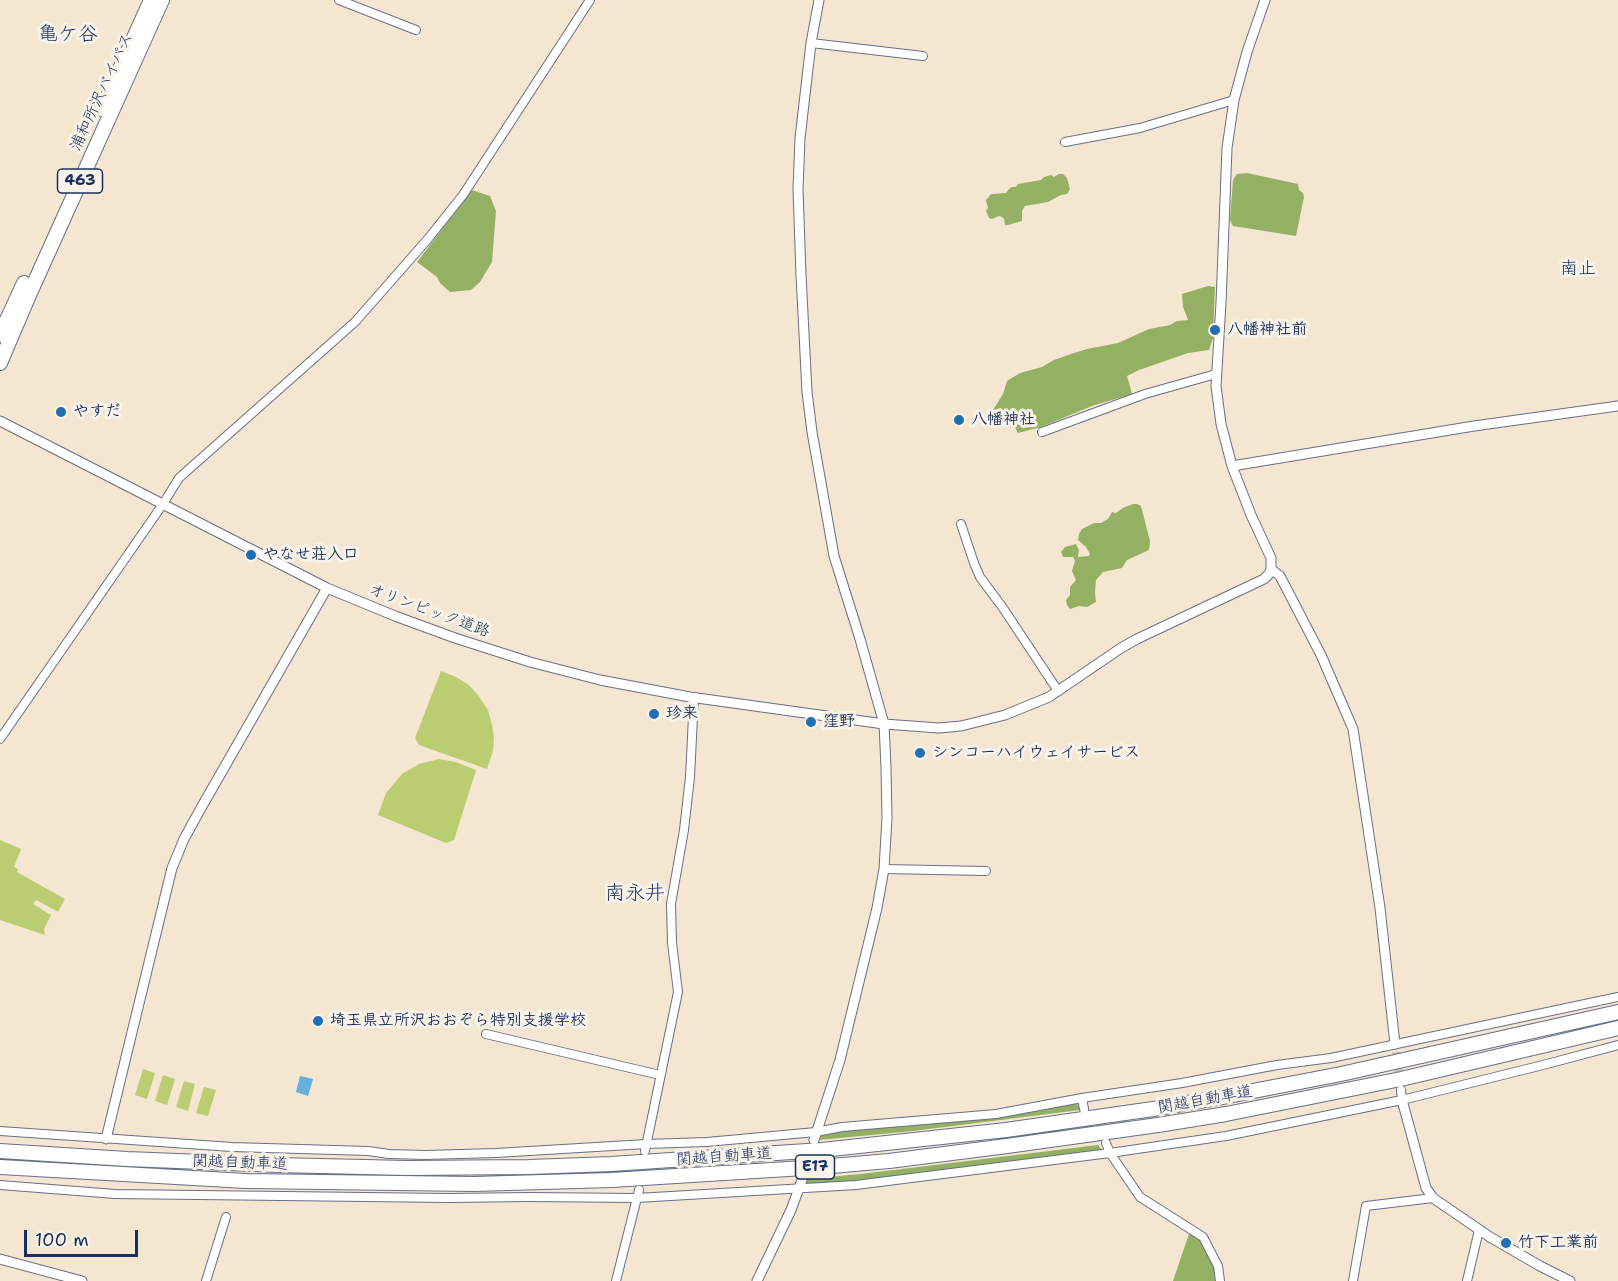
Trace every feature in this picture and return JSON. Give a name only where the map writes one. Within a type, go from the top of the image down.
[{"type":"highway","name":"浦和所沢バイパス","points":[[0,335],[151,0]]},
{"type":"highway","name":"浦和所沢バイパス","points":[[0,363],[162,0]]},
{"type":"highway","name":"関越自動車道","points":[[0,1151],[267,1165],[407,1168],[611,1164],[822,1150],[1006,1130],[1153,1109],[1341,1074],[1618,1012]]},
{"type":"highway","name":"関越自動車道","points":[[0,1167],[246,1181],[474,1184],[612,1180],[820,1167],[1007,1146],[1226,1114],[1401,1080],[1618,1028]]},
{"type":"street","points":[[339,0],[416,30]]},
{"type":"street","points":[[0,739],[179,478],[355,322],[427,240],[462,195],[590,0]]},
{"type":"street","points":[[815,1136],[852,1016],[877,908],[884,869],[887,818],[884,724],[834,556],[807,392],[798,189],[800,138],[811,43],[819,0]]},
{"type":"street","points":[[1265,0],[1234,100],[1227,160],[1216,374],[1217,402],[1232,466],[1271,558],[1271,569],[1280,576],[1321,655],[1353,729],[1380,908],[1395,1048]]},
{"type":"street","points":[[811,43],[923,56]]},
{"type":"street","points":[[1065,142],[1140,128],[1234,100]]},
{"type":"street","points":[[1042,432],[1145,394],[1216,374]]},
{"type":"street","points":[[1232,466],[1484,424],[1618,406]]},
{"type":"street","name":"オリンピック道路","points":[[0,421],[327,588],[445,634],[530,662],[600,680],[694,698],[884,724],[939,728],[961,726],[1016,711],[1049,697],[1137,639],[1264,579],[1271,569]]},
{"type":"street","points":[[961,524],[980,577],[1058,691]]},
{"type":"street","points":[[106,1139],[172,868],[184,839],[201,808],[327,588]]},
{"type":"street","points":[[645,1148],[678,992],[672,944],[671,904],[684,830],[690,777],[694,698]]},
{"type":"street","points":[[884,869],[986,871]]},
{"type":"street","points":[[0,1131],[232,1147],[426,1155],[645,1148],[815,1136],[842,1127],[996,1114],[1277,1065],[1395,1048],[1618,997]]},
{"type":"street","points":[[486,1034],[660,1075]]},
{"type":"street","points":[[0,1185],[115,1194],[426,1198],[638,1194],[801,1184],[856,1185],[1226,1136],[1544,1065],[1618,1045]]},
{"type":"street","points":[[1402,1095],[1426,1188],[1433,1198],[1479,1230],[1570,1281]]},
{"type":"street","points":[[1082,1098],[1084,1109]]},
{"type":"street","points":[[1106,1143],[1110,1153],[1140,1197],[1203,1237],[1218,1266],[1220,1281]]},
{"type":"street","points":[[757,1281],[801,1184]]},
{"type":"street","points":[[616,1281],[638,1194]]},
{"type":"street","points":[[1353,1281],[1366,1206],[1433,1198]]},
{"type":"street","points":[[206,1281],[226,1217]]},
{"type":"street","points":[[1467,1281],[1479,1230]]},
{"type":"street","points":[[0,1258],[82,1281]]},
{"type":"green space","points":[[1247,173],[1298,184],[1304,197],[1296,236],[1233,226],[1230,220],[1233,180],[1237,174]]},
{"type":"green space","points":[[1059,174],[1067,178],[1070,189],[1067,194],[1048,202],[1025,206],[1022,211],[1022,221],[1005,225],[1002,217],[989,218],[986,211],[988,208],[986,200],[991,194],[1006,193],[1018,184]]},
{"type":"green space","points":[[472,190],[490,196],[496,211],[492,262],[480,282],[471,290],[450,292],[437,277],[417,262]]},
{"type":"green space","points":[[1208,286],[1215,287],[1213,338],[1209,350],[1188,353],[1139,370],[1127,376],[1132,394],[1092,406],[1041,427],[1018,433],[1011,421],[994,424],[993,410],[1003,394],[1007,381],[1020,373],[1042,367],[1074,353],[1118,343],[1149,329],[1188,320],[1183,307],[1182,294]]},
{"type":"green space","points":[[1133,504],[1141,506],[1150,541],[1149,550],[1127,560],[1122,568],[1103,572],[1096,580],[1096,602],[1087,607],[1079,606],[1070,609],[1066,600],[1070,595],[1070,587],[1076,580],[1072,571],[1075,561],[1073,557],[1063,557],[1061,552],[1065,547],[1076,544],[1079,550],[1078,557],[1089,556],[1086,547],[1078,540],[1082,529],[1094,523],[1101,523],[1108,519],[1112,512],[1116,513]]},
{"type":"green space","points":[[441,671],[469,685],[488,710],[494,738],[493,751],[487,769],[419,745],[415,738]]},
{"type":"green space","points":[[439,759],[456,762],[476,770],[454,840],[446,843],[378,815],[386,793],[402,774],[419,764]]},
{"type":"green space","points":[[0,840],[21,849],[14,867],[18,869],[17,872],[65,899],[58,912],[36,900],[33,904],[51,915],[44,929],[45,935],[0,920]]},
{"type":"green space","points":[[143,1069],[155,1073],[147,1099],[135,1095]]},
{"type":"green space","points":[[163,1075],[175,1079],[167,1105],[155,1101]]},
{"type":"green space","points":[[184,1081],[195,1084],[188,1111],[176,1107]]},
{"type":"green space","points":[[204,1087],[216,1090],[208,1116],[196,1113]]},
{"type":"green space","points":[[1075,1103],[1080,1110],[819,1140],[822,1134],[829,1132]]},
{"type":"green space","points":[[1098,1145],[1103,1152],[807,1185],[806,1179],[861,1174]]},
{"type":"green space","points":[[1190,1231],[1202,1241],[1213,1259],[1216,1281],[1173,1281]]},
{"type":"water","points":[[300,1076],[313,1079],[308,1096],[296,1092]]},
{"type":"tunnel","points":[[1396,1052],[1400,1083]]},
{"type":"place","name":"八幡神社前","points":[[1215,330]]},
{"type":"place","name":"やすだ","points":[[61,412]]},
{"type":"place","name":"八幡神社","points":[[959,420]]},
{"type":"place","name":"やなせ荘入口","points":[[251,555]]},
{"type":"place","name":"珍来","points":[[654,714]]},
{"type":"place","name":"窪野","points":[[811,722]]},
{"type":"place","name":"シンコーハイウェイサービス","points":[[920,753]]},
{"type":"place","name":"埼玉県立所沢おおぞら特別支援学校","points":[[318,1021]]},
{"type":"place","name":"竹下工業前","points":[[1506,1243]]},
{"type":"district","name":"亀ケ谷","points":[[68,35]]},
{"type":"district","name":"南止","points":[[1578,269]]},
{"type":"district","name":"南永井","points":[[635,894]]}]
